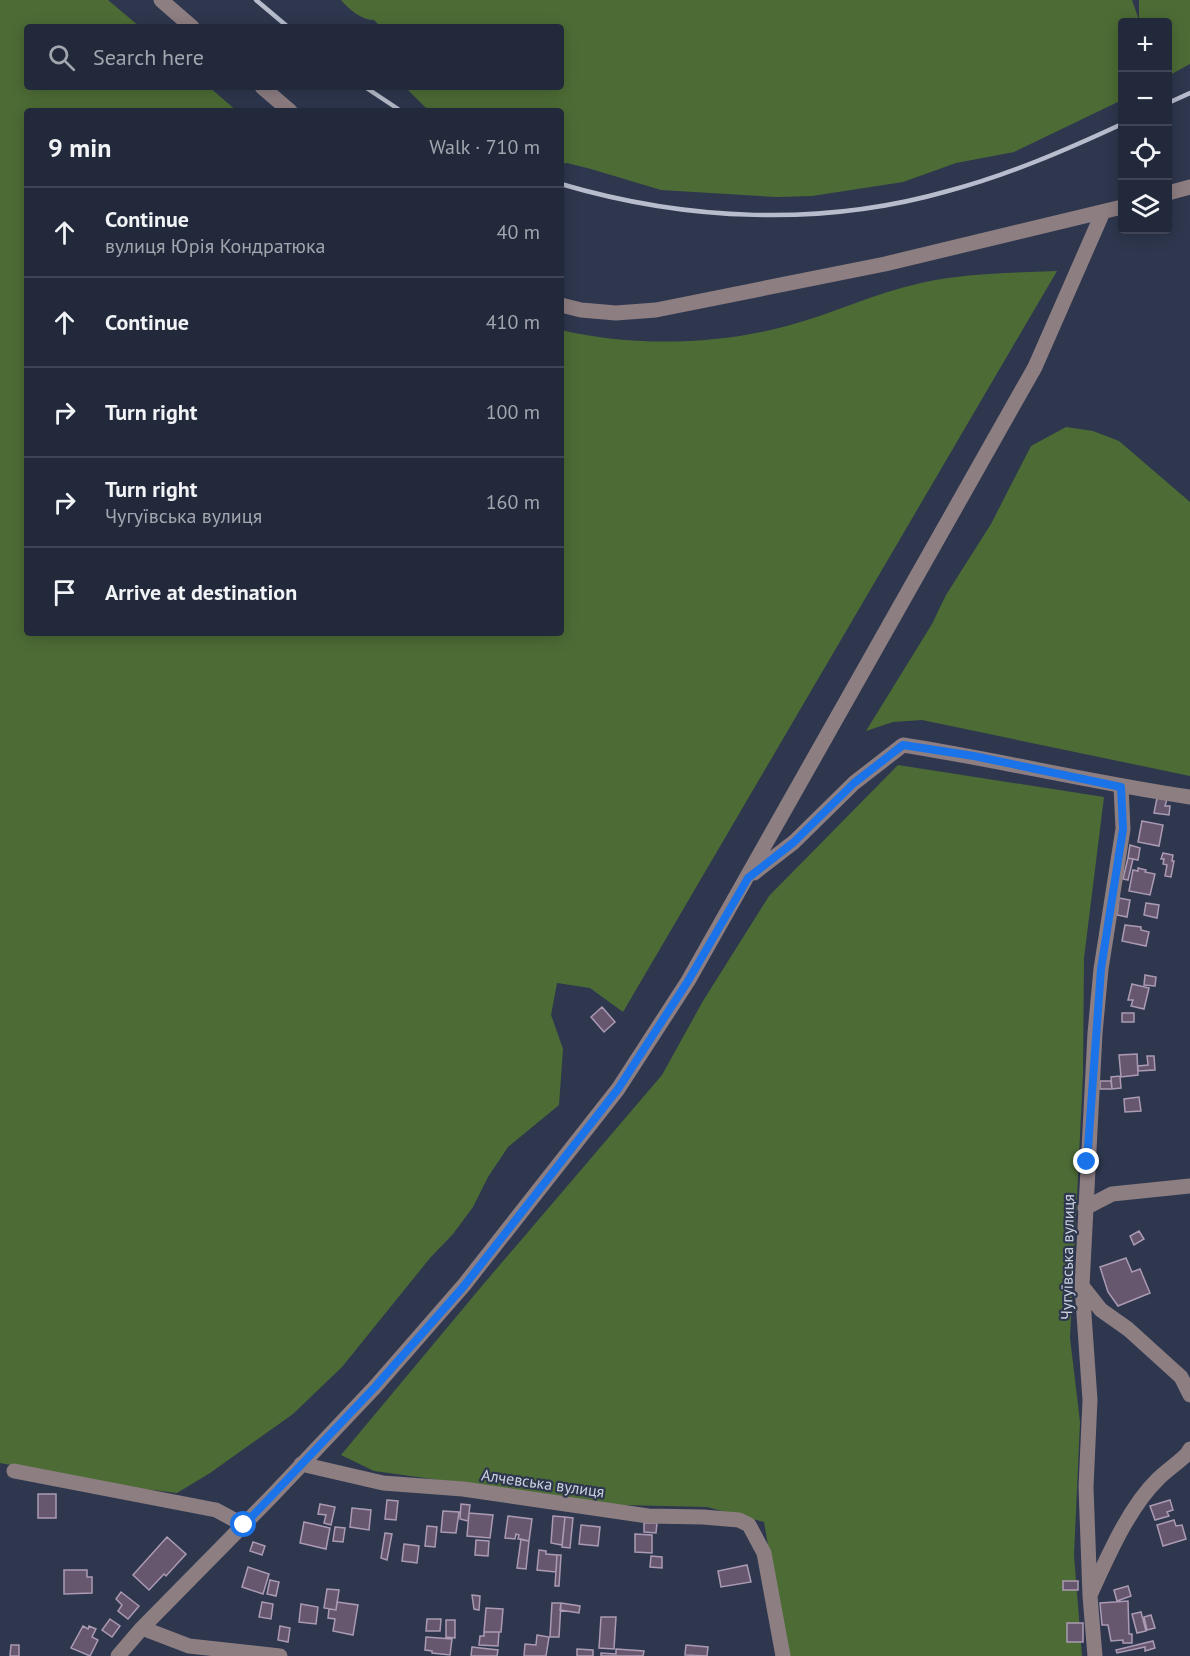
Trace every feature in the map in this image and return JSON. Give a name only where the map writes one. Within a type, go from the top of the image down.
[{"type":"street","points":[[161,0],[189,24]]},
{"type":"street","points":[[266,90],[286,108]]},
{"type":"street","points":[[1172,192],[1190,187]]},
{"type":"street","points":[[564,306],[581,310],[616,313],[656,310],[885,264],[1118,208]]},
{"type":"street","points":[[118,1656],[142,1628],[375,1387],[464,1286],[618,1089],[688,981],[748,878],[881,637],[1035,367],[1103,212]]},
{"type":"street","points":[[748,878],[794,842],[854,783],[903,745],[974,756],[1121,787],[1190,797]]},
{"type":"street","name":"Чугуївська вулиця","points":[[1095,1656],[1090,1596],[1086,1487],[1090,1400],[1082,1286],[1084,1208],[1101,969],[1123,829],[1121,787]]},
{"type":"street","points":[[1084,1208],[1112,1194],[1190,1186]]},
{"type":"street","points":[[1082,1286],[1101,1310],[1128,1329],[1181,1377],[1190,1395]]},
{"type":"street","points":[[1090,1596],[1127,1521],[1139,1503],[1158,1479],[1190,1449]]},
{"type":"street","name":"Алчевська вулиця","points":[[301,1464],[383,1483],[463,1489],[648,1516],[739,1520],[749,1525],[764,1553],[783,1656]]},
{"type":"street","points":[[14,1471],[216,1510],[244,1525]]},
{"type":"street","points":[[142,1628],[189,1646],[280,1656]]},
{"type":"green space","points":[[0,0],[108,0],[136,24],[24,24],[24,90],[212,90],[234,108],[24,108],[24,636],[564,636],[564,331],[645,341],[674,342],[732,337],[787,326],[887,292],[921,283],[972,275],[1057,271],[623,1012],[590,988],[557,983],[551,1015],[563,1049],[559,1105],[508,1147],[488,1177],[473,1207],[453,1234],[430,1258],[342,1367],[293,1414],[210,1473],[177,1493],[120,1486],[0,1463]]},
{"type":"green space","points":[[341,0],[1132,0],[1138,18],[1118,18],[1118,102],[1014,152],[956,163],[903,182],[812,196],[776,197],[661,190],[591,169],[564,164],[564,108],[427,108],[408,90],[564,90],[564,24],[378,24],[356,13]]},
{"type":"green space","points":[[1139,0],[1190,0],[1190,64],[1172,74],[1172,18],[1139,18]]},
{"type":"green space","points":[[1066,427],[1093,431],[1119,441],[1190,502],[1190,776],[922,720],[893,722],[866,731],[932,624],[946,595],[991,524],[1031,446]]},
{"type":"green space","points":[[898,765],[1104,797],[1084,958],[1083,1074],[1070,1338],[1080,1422],[1074,1555],[1082,1656],[787,1656],[764,1522],[707,1507],[622,1505],[374,1471],[341,1455],[662,1075],[703,1001],[769,896]]},
{"type":"building","points":[[1157,798],[1167,799],[1165,806],[1170,806],[1169,815],[1154,813]]},
{"type":"building","points":[[1142,821],[1163,825],[1159,846],[1138,842]]},
{"type":"building","points":[[1130,845],[1140,848],[1138,860],[1128,858]]},
{"type":"building","points":[[1163,853],[1173,855],[1171,877],[1165,876],[1167,865],[1163,864],[1164,859],[1161,859]]},
{"type":"building","points":[[1128,858],[1133,859],[1128,880],[1123,879]]},
{"type":"building","points":[[1138,868],[1155,874],[1150,895],[1129,891],[1133,870],[1138,871]]},
{"type":"building","points":[[1119,898],[1130,900],[1127,917],[1117,915]]},
{"type":"building","points":[[1146,903],[1159,905],[1157,918],[1144,915]]},
{"type":"building","points":[[1125,925],[1141,927],[1141,930],[1149,932],[1146,946],[1122,941]]},
{"type":"building","points":[[1145,975],[1156,977],[1155,986],[1144,985]]},
{"type":"building","points":[[1132,984],[1149,988],[1144,1009],[1131,1006],[1133,1000],[1128,1000]]},
{"type":"building","points":[[602,1007],[615,1022],[604,1032],[591,1017]]},
{"type":"building","points":[[1122,1013],[1134,1013],[1134,1022],[1122,1022]]},
{"type":"building","points":[[1137,1054],[1138,1075],[1121,1077],[1119,1055]]},
{"type":"building","points":[[1147,1056],[1154,1056],[1155,1070],[1138,1071],[1138,1066],[1148,1065]]},
{"type":"building","points":[[1120,1076],[1121,1088],[1112,1089],[1111,1077]]},
{"type":"building","points":[[1100,1081],[1111,1081],[1112,1089],[1100,1089]]},
{"type":"building","points":[[1139,1097],[1141,1111],[1125,1112],[1124,1099]]},
{"type":"building","points":[[1139,1231],[1144,1239],[1134,1245],[1130,1236]]},
{"type":"building","points":[[1126,1258],[1132,1272],[1140,1269],[1150,1293],[1118,1306],[1108,1292],[1100,1267]]},
{"type":"building","points":[[38,1494],[56,1494],[56,1518],[38,1518]]},
{"type":"building","points":[[387,1500],[398,1501],[396,1520],[385,1519]]},
{"type":"building","points":[[1170,1500],[1173,1510],[1167,1512],[1169,1516],[1155,1520],[1150,1506]]},
{"type":"building","points":[[320,1504],[335,1507],[331,1525],[324,1523],[326,1515],[318,1514]]},
{"type":"building","points":[[461,1504],[470,1505],[468,1521],[460,1519]]},
{"type":"building","points":[[352,1508],[371,1510],[369,1530],[350,1527]]},
{"type":"building","points":[[443,1511],[459,1512],[456,1533],[441,1532]]},
{"type":"building","points":[[469,1513],[493,1515],[490,1538],[467,1536]]},
{"type":"building","points":[[508,1516],[532,1519],[529,1541],[518,1539],[519,1535],[516,1534],[515,1539],[505,1538]]},
{"type":"building","points":[[553,1516],[565,1517],[562,1545],[551,1543]]},
{"type":"building","points":[[565,1517],[573,1518],[570,1548],[562,1547]]},
{"type":"building","points":[[1174,1520],[1176,1526],[1182,1525],[1186,1539],[1163,1546],[1157,1525]]},
{"type":"building","points":[[304,1522],[330,1528],[326,1549],[300,1543]]},
{"type":"building","points":[[644,1523],[657,1523],[656,1533],[644,1532]]},
{"type":"building","points":[[581,1525],[600,1527],[598,1546],[579,1544]]},
{"type":"building","points":[[427,1526],[437,1527],[435,1547],[425,1546]]},
{"type":"building","points":[[335,1527],[345,1528],[343,1542],[333,1541]]},
{"type":"building","points":[[385,1533],[392,1534],[387,1560],[381,1558]]},
{"type":"building","points":[[635,1534],[652,1535],[652,1553],[635,1552]]},
{"type":"building","points":[[167,1537],[186,1554],[166,1576],[164,1574],[149,1590],[133,1575]]},
{"type":"building","points":[[521,1539],[529,1541],[526,1569],[517,1568]]},
{"type":"building","points":[[476,1540],[489,1541],[488,1556],[475,1555]]},
{"type":"building","points":[[253,1542],[265,1546],[262,1555],[250,1551]]},
{"type":"building","points":[[404,1544],[419,1546],[417,1563],[402,1561]]},
{"type":"building","points":[[539,1550],[546,1551],[546,1554],[557,1555],[556,1572],[537,1570]]},
{"type":"building","points":[[557,1555],[561,1555],[559,1586],[555,1586]]},
{"type":"building","points":[[651,1556],[662,1557],[662,1568],[650,1567]]},
{"type":"building","points":[[747,1565],[751,1582],[721,1587],[718,1571]]},
{"type":"building","points":[[248,1567],[269,1574],[263,1594],[242,1587]]},
{"type":"building","points":[[64,1570],[87,1570],[87,1577],[92,1577],[92,1593],[64,1594]]},
{"type":"building","points":[[270,1580],[279,1582],[276,1596],[267,1594]]},
{"type":"building","points":[[1063,1581],[1078,1581],[1078,1590],[1063,1590]]},
{"type":"building","points":[[1128,1586],[1131,1596],[1117,1601],[1114,1590]]},
{"type":"building","points":[[327,1589],[339,1590],[336,1610],[324,1608]]},
{"type":"building","points":[[121,1592],[139,1606],[128,1619],[118,1611],[122,1605],[116,1599]]},
{"type":"building","points":[[472,1595],[480,1596],[479,1610],[474,1609]]},
{"type":"building","points":[[1128,1601],[1129,1634],[1132,1634],[1132,1643],[1123,1643],[1123,1640],[1111,1641],[1108,1625],[1102,1625],[1100,1603]]},
{"type":"building","points":[[262,1602],[273,1604],[271,1619],[259,1617]]},
{"type":"building","points":[[337,1602],[358,1605],[353,1635],[333,1631],[335,1619],[328,1618],[329,1609],[336,1610]]},
{"type":"building","points":[[552,1603],[561,1603],[559,1637],[550,1637]]},
{"type":"building","points":[[561,1603],[580,1606],[579,1613],[560,1610]]},
{"type":"building","points":[[301,1604],[318,1607],[316,1624],[299,1622]]},
{"type":"building","points":[[486,1608],[503,1609],[501,1632],[484,1632]]},
{"type":"building","points":[[1141,1612],[1146,1631],[1137,1633],[1132,1614]]},
{"type":"building","points":[[1151,1615],[1155,1628],[1147,1630],[1144,1617]]},
{"type":"building","points":[[601,1617],[616,1617],[614,1649],[599,1648]]},
{"type":"building","points":[[110,1619],[120,1626],[112,1637],[102,1630]]},
{"type":"building","points":[[427,1619],[441,1619],[440,1631],[426,1631]]},
{"type":"building","points":[[446,1620],[455,1620],[455,1638],[446,1637]]},
{"type":"building","points":[[1067,1623],[1083,1623],[1083,1642],[1067,1642]]},
{"type":"building","points":[[83,1626],[96,1629],[92,1637],[98,1640],[90,1656],[71,1648]]},
{"type":"building","points":[[280,1626],[290,1628],[288,1642],[278,1640]]},
{"type":"building","points":[[484,1632],[499,1632],[498,1646],[479,1645],[480,1636],[484,1636]]},
{"type":"building","points":[[537,1635],[549,1637],[546,1656],[524,1656],[525,1644],[536,1645]]},
{"type":"building","points":[[426,1637],[452,1639],[450,1655],[425,1650]]},
{"type":"building","points":[[1153,1641],[1155,1648],[1145,1651],[1145,1647],[1117,1653],[1116,1650]]},
{"type":"building","points":[[11,1645],[19,1645],[19,1656],[10,1656]]},
{"type":"building","points":[[686,1645],[708,1647],[707,1656],[685,1655]]},
{"type":"building","points":[[472,1647],[498,1650],[497,1656],[471,1656]]},
{"type":"building","points":[[577,1649],[593,1650],[593,1656],[577,1656]]},
{"type":"building","points":[[616,1649],[644,1651],[643,1656],[601,1656],[601,1653],[616,1654]]},
{"type":"railway","points":[[256,0],[284,24]]},
{"type":"railway","points":[[370,90],[396,108]]},
{"type":"railway","points":[[1172,101],[1190,93]]},
{"type":"railway","points":[[564,185],[656,206],[705,212],[754,215],[852,210],[900,203],[970,185],[1036,161],[1118,126]]},
{"type":"route","points":[[244,1525],[375,1387],[464,1286],[618,1089],[688,981],[748,878],[794,842],[854,783],[903,745],[974,756],[1121,787],[1123,829],[1101,969],[1087,1162]]}]
